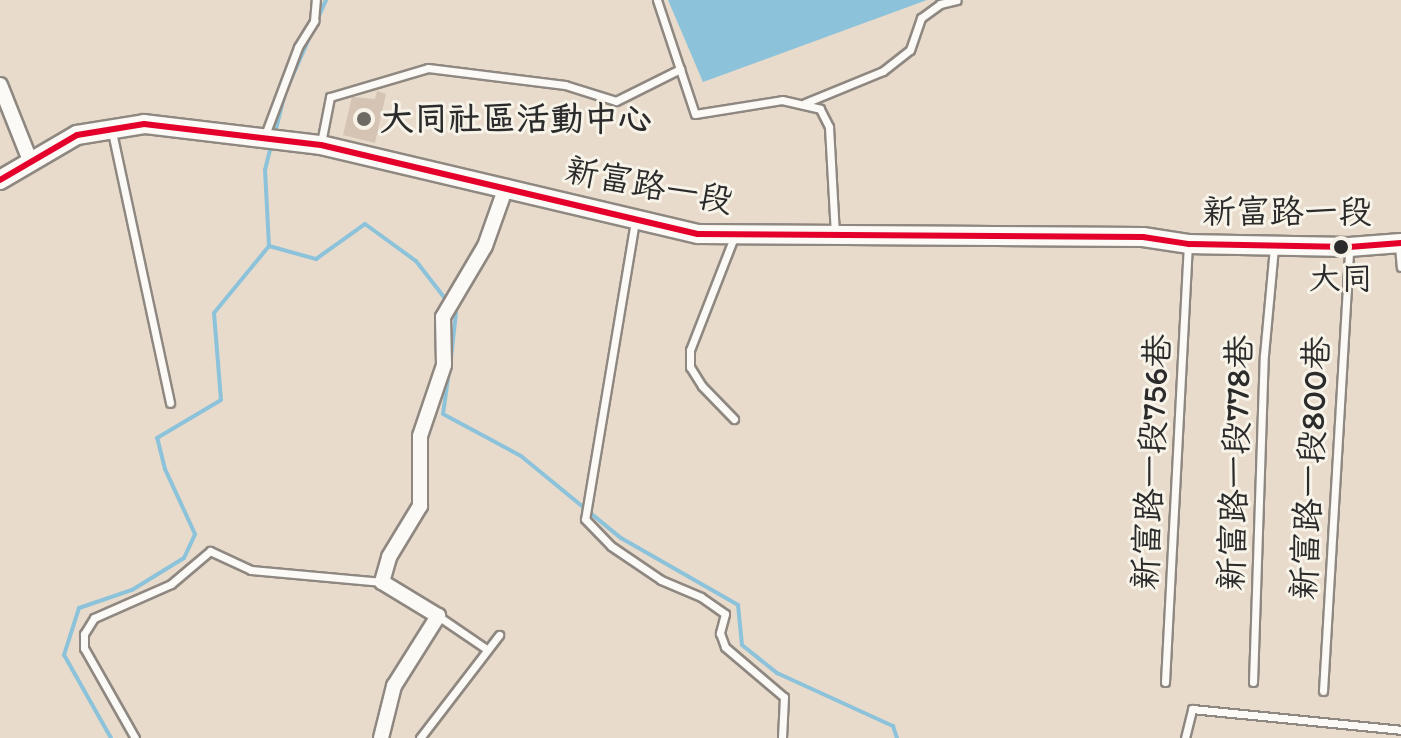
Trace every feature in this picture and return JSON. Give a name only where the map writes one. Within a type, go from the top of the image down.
[{"type":"street","points":[[0,85],[29,158]]},
{"type":"street","name":"新富路一段","points":[[0,180],[29,158],[77,135],[111,126],[144,124],[321,145],[506,187],[635,221],[735,235],[1143,237],[1189,244],[1349,247],[1400,243]]},
{"type":"street","points":[[381,738],[394,686],[438,616],[382,582],[389,557],[420,506],[420,436],[444,365],[443,317],[485,246],[506,187]]},
{"type":"lane","points":[[264,137],[298,47],[314,21],[316,0]]},
{"type":"lane","points":[[657,0],[695,114],[782,100],[820,109],[829,127],[835,237]]},
{"type":"lane","points":[[805,103],[883,71],[910,50],[921,18],[940,4],[957,0]]},
{"type":"lane","points":[[321,145],[330,97],[351,86],[428,68],[565,85],[616,101],[680,69]]},
{"type":"lane","points":[[111,126],[170,403]]},
{"type":"lane","points":[[635,221],[586,515],[611,546],[725,614],[720,633],[725,647],[784,697],[782,738]]},
{"type":"lane","points":[[734,419],[696,377],[690,350],[735,235]]},
{"type":"lane","points":[[1400,243],[1401,267]]},
{"type":"lane","name":"新富路一段756巷","points":[[1165,682],[1189,244]]},
{"type":"lane","name":"新富路一段778巷","points":[[1253,682],[1264,355],[1274,246]]},
{"type":"lane","name":"新富路一段800巷","points":[[1323,691],[1349,247]]},
{"type":"lane","points":[[135,738],[84,648],[84,634],[94,618],[171,584],[210,551],[251,570],[382,582]]},
{"type":"lane","points":[[438,616],[485,648]]},
{"type":"lane","points":[[420,738],[485,648],[499,635]]},
{"type":"lane","points":[[1185,738],[1192,709],[1401,730]]},
{"type":"water","points":[[668,0],[927,0],[703,82]]},
{"type":"building","name":"大同社區活動中心","points":[[377,91],[386,94],[375,143],[343,135],[352,97],[375,99]]},
{"type":"waterway","points":[[275,133],[285,93],[326,0]]},
{"type":"waterway","points":[[111,738],[64,655],[79,608],[132,590],[184,558],[195,534],[165,469],[157,438],[221,400],[214,313],[269,246],[265,170],[271,146]]},
{"type":"waterway","points":[[269,246],[316,259],[365,224],[416,261],[447,301]]},
{"type":"waterway","points":[[451,358],[456,313],[452,308]]},
{"type":"waterway","points":[[449,371],[443,414],[521,456],[621,538],[738,605],[742,645],[777,673],[893,726],[897,738]]},
{"type":"transit line","points":[[0,180],[77,135],[144,124],[321,145],[698,234],[1143,237],[1189,244],[1349,247],[1401,243]]},
{"type":"place","name":"大同社區活動中心","points":[[364,119]]},
{"type":"place","name":"大同","points":[[1341,247]]}]
